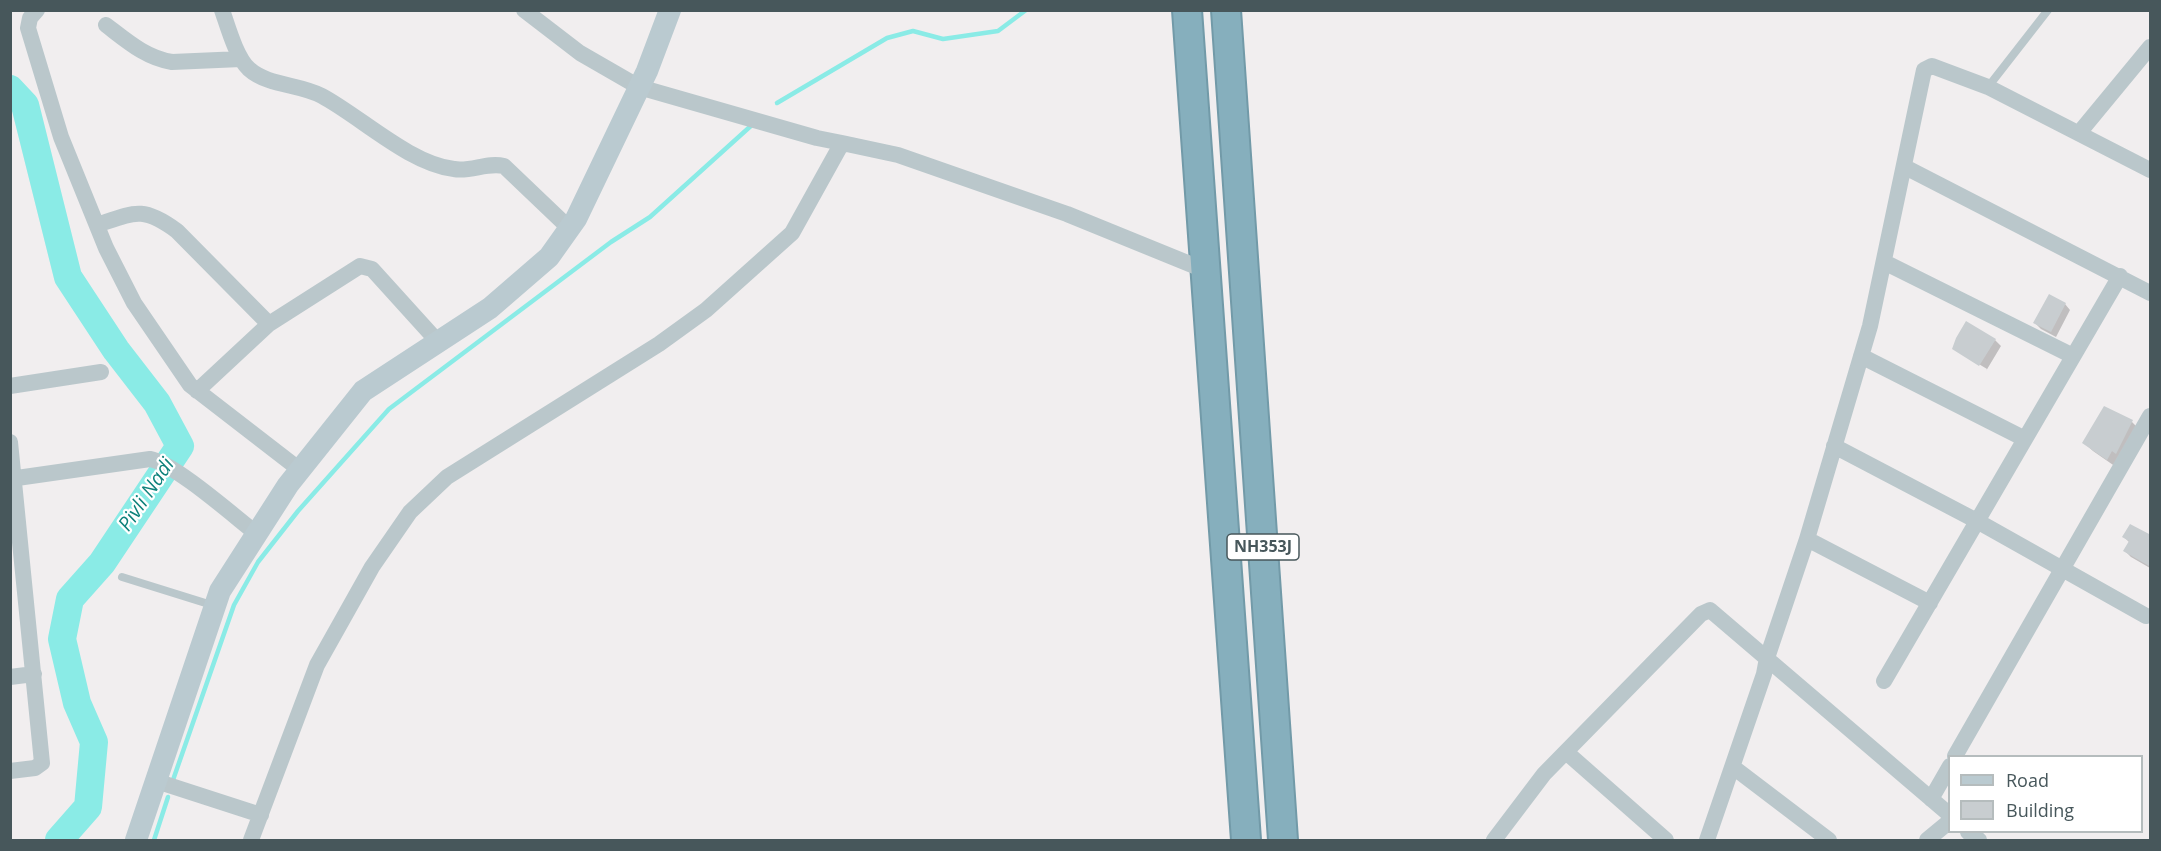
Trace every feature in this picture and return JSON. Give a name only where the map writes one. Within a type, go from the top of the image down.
[{"type":"highway","name":"NH353J","points":[[1187,10],[1246,840]]},
{"type":"highway","name":"NH353J","points":[[1226,10],[1283,840]]},
{"type":"street","points":[[37,10],[30,18],[28,28],[61,137],[97,225],[134,303],[197,391],[300,470]]},
{"type":"street","points":[[222,10],[241,59],[249,69],[259,75],[321,95],[408,151],[426,160],[454,169],[504,166],[569,228]]},
{"type":"street","points":[[532,13],[580,53],[639,87],[817,138],[909,159],[1206,264]]},
{"type":"street","points":[[136,840],[220,591],[300,470],[363,391],[490,308],[549,257],[576,219],[639,87],[665,13]]},
{"type":"street","points":[[106,25],[143,52],[162,60],[172,62],[241,59]]},
{"type":"street","points":[[2079,134],[2151,47]]},
{"type":"street","points":[[1707,840],[1764,674],[1767,658],[1807,539],[1862,356],[1926,68],[1932,66],[1988,87],[2151,170]]},
{"type":"street","points":[[251,840],[317,665],[372,567],[410,512],[447,477],[659,344],[706,310],[792,233],[842,143]]},
{"type":"street","points":[[1905,168],[2151,293]]},
{"type":"street","points":[[97,225],[132,213],[150,214],[165,222],[177,231],[269,324]]},
{"type":"street","points":[[1884,262],[2073,356]]},
{"type":"street","points":[[197,391],[269,324],[360,266],[372,268],[439,343]]},
{"type":"street","points":[[1884,681],[2120,276]]},
{"type":"street","points":[[1862,356],[2025,439]]},
{"type":"street","points":[[10,386],[101,372]]},
{"type":"street","points":[[1956,755],[2151,416]]},
{"type":"street","points":[[10,442],[18,579],[34,674],[42,763],[35,768],[10,771]]},
{"type":"street","points":[[1834,446],[1977,521],[2146,616]]},
{"type":"street","points":[[12,479],[156,460],[176,472],[257,534]]},
{"type":"street","points":[[1807,539],[1930,603]]},
{"type":"street","points":[[1494,840],[1531,791],[1566,752],[1705,610],[1715,611],[1948,813]]},
{"type":"street","points":[[10,677],[34,674]]},
{"type":"street","points":[[1566,752],[1666,840]]},
{"type":"street","points":[[1733,767],[1829,840]]},
{"type":"street","points":[[1931,799],[1948,769]]},
{"type":"street","points":[[156,781],[261,815]]},
{"type":"street","points":[[1927,840],[1948,823]]},
{"type":"lane","points":[[1988,87],[2048,10]]},
{"type":"lane","points":[[122,577],[215,606]]},
{"type":"building","points":[[2049,294],[2066,303],[2051,332],[2033,323]]},
{"type":"building","points":[[1966,321],[1996,339],[1979,366],[1952,349]]},
{"type":"building","points":[[2104,406],[2133,420],[2116,454],[2112,451],[2107,460],[2082,443]]},
{"type":"building","points":[[2130,524],[2151,535],[2151,567],[2123,551],[2129,541],[2122,537]]},
{"type":"waterway","points":[[777,103],[887,38],[913,31],[943,39],[998,31],[1026,10]]},
{"type":"waterway","name":"Pivli Nadi","points":[[10,89],[25,105],[68,277],[116,350],[157,403],[180,446],[102,563],[70,599],[62,639],[77,703],[94,742],[88,807],[59,840]]},
{"type":"waterway","points":[[173,780],[234,605],[258,562],[298,511],[389,409],[611,242],[650,217],[753,124]]},
{"type":"waterway","points":[[154,840],[168,797]]}]
